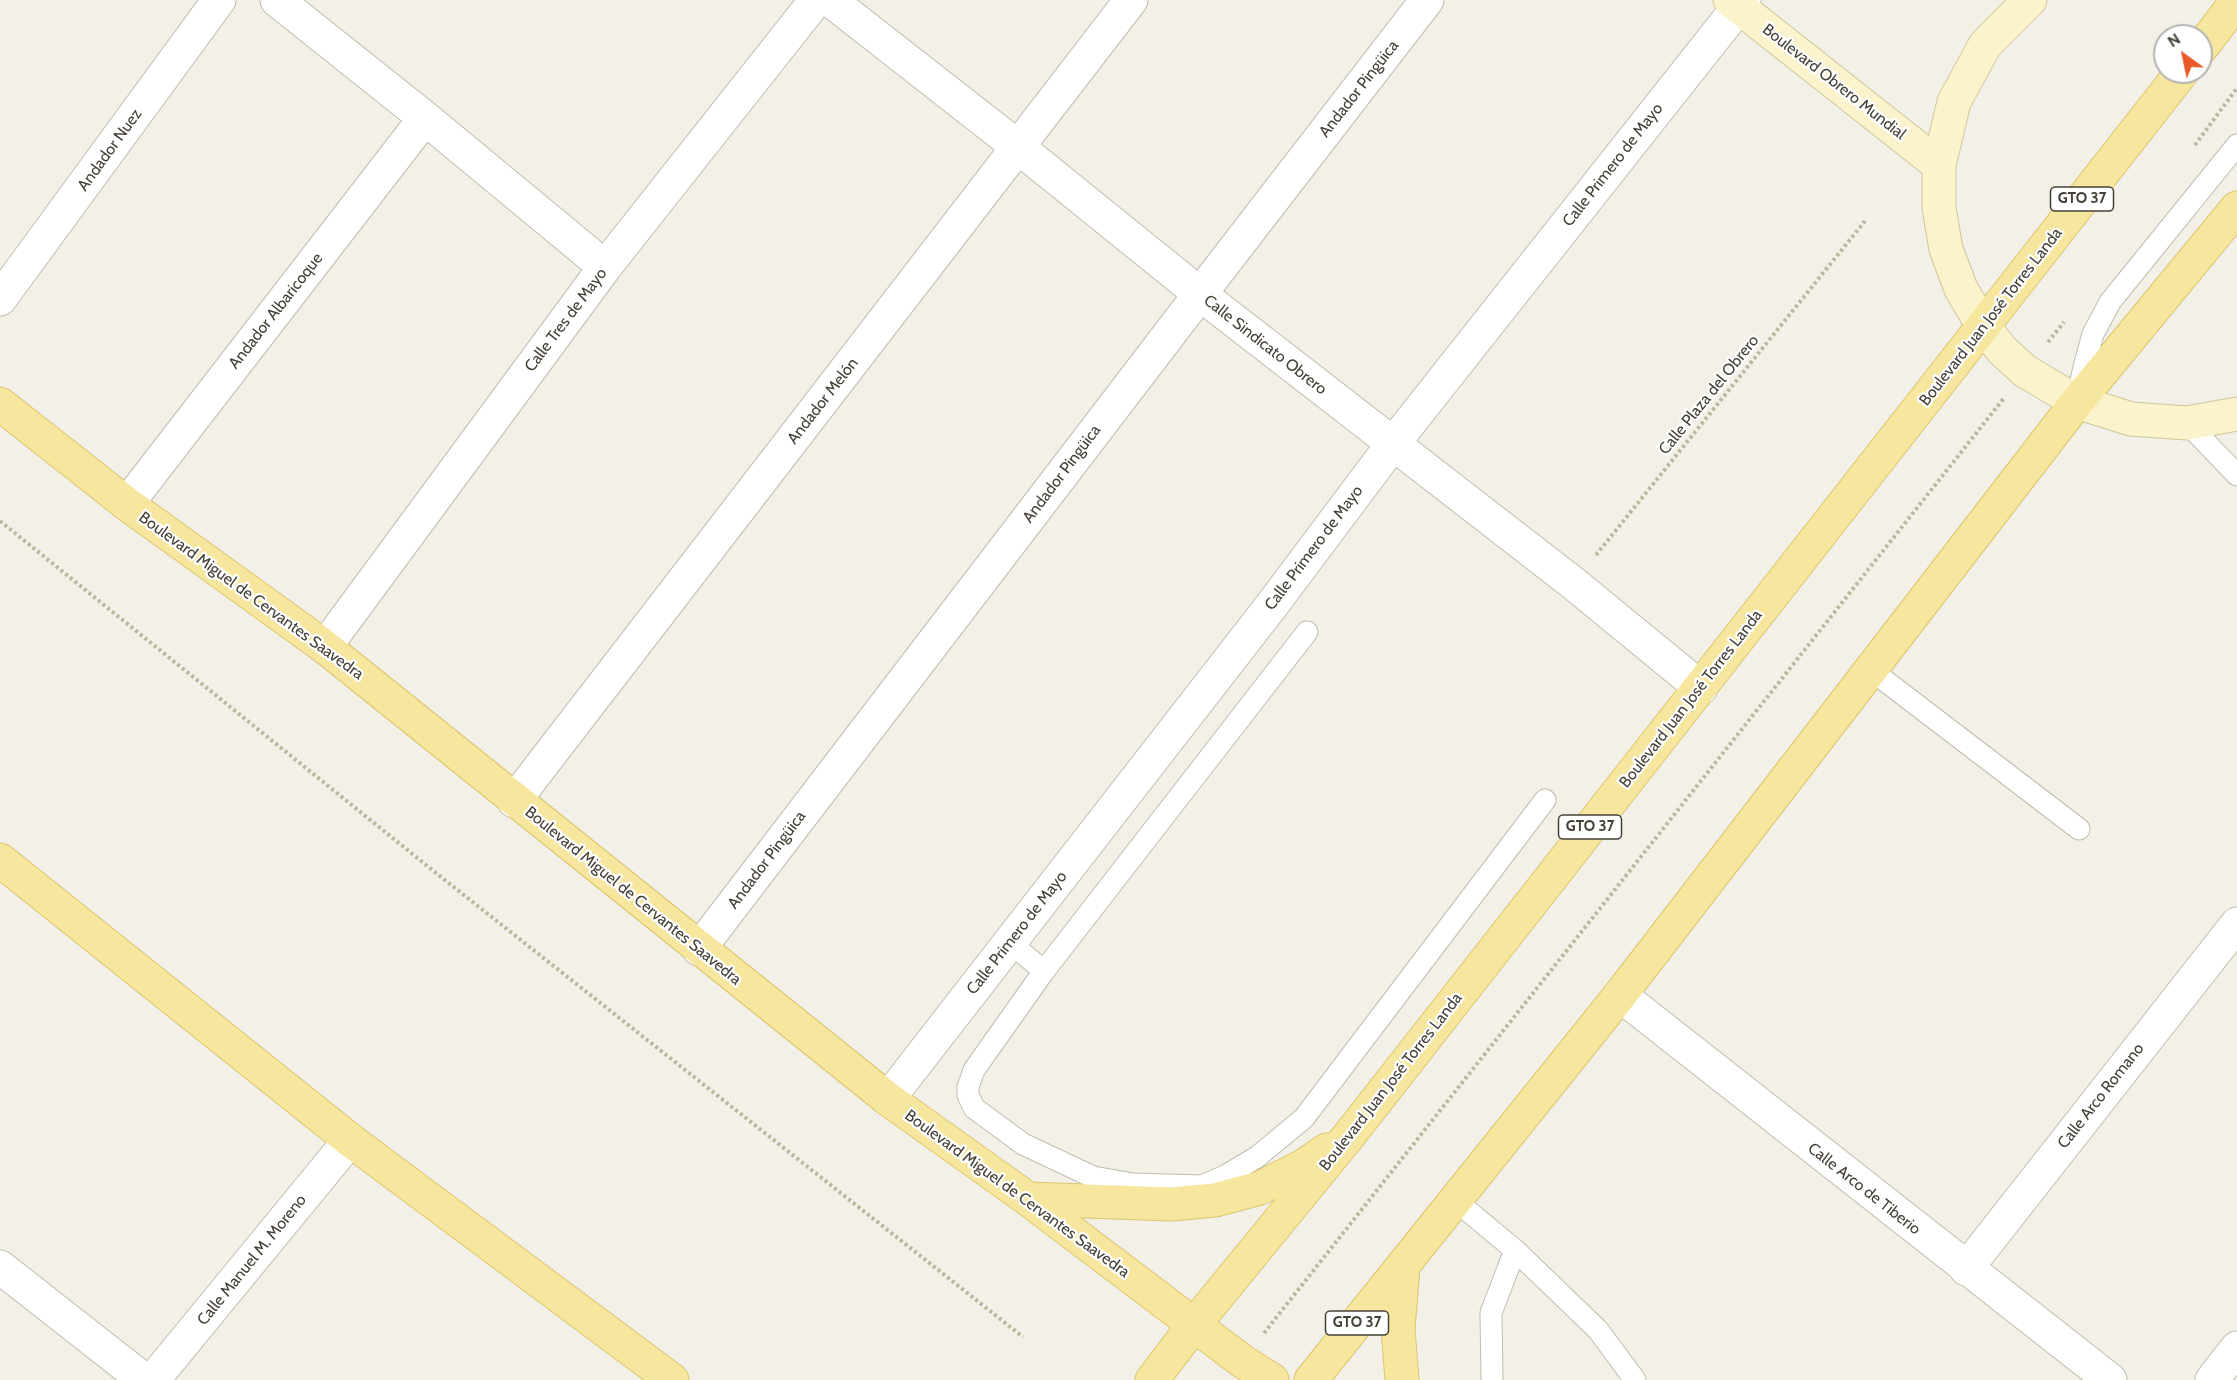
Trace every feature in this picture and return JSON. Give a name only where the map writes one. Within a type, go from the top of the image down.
[{"type":"main road","points":[[2213,33],[2237,2]]},
{"type":"main road","name":"Boulevard Juan José Torres Landa","points":[[1152,1380],[1194,1324],[1351,1133],[2173,84]]},
{"type":"main road","name":"GTO 37","points":[[1311,1380],[1620,995],[2077,402],[2237,208]]},
{"type":"main road","name":"Boulevard Miguel de Cervantes Saavedra","points":[[0,404],[127,504],[325,647],[888,1099],[1028,1199],[1242,1361],[1272,1380]]},
{"type":"main road","points":[[0,860],[350,1140],[672,1380]]},
{"type":"main road","points":[[1028,1199],[1173,1204],[1215,1200],[1260,1188],[1305,1165],[1351,1133]]},
{"type":"main road","points":[[1402,1380],[1398,1329],[1403,1267]]},
{"type":"street","name":"Andador Nuez","points":[[0,299],[219,0]]},
{"type":"street","points":[[277,0],[425,118],[605,267]]},
{"type":"street","name":"Calle Tres de Mayo","points":[[325,647],[605,267],[816,0]]},
{"type":"street","name":"Calle Sindicato Obrero","points":[[830,0],[1392,445],[1573,583],[1701,688]]},
{"type":"street","name":"Andador Melón","points":[[514,801],[1131,0]]},
{"type":"street","name":"Andador Pingüica","points":[[699,949],[1427,0]]},
{"type":"street","points":[[2030,0],[1985,45],[1954,102],[1939,165],[1939,208],[1946,249],[1961,289],[1983,326],[2002,350],[2025,371],[2077,402],[2131,419],[2187,423],[2237,414]]},
{"type":"street","name":"Boulevard Obrero Mundial","points":[[1738,2],[1939,165]]},
{"type":"street","name":"Calle Primero de Mayo","points":[[888,1099],[1272,605],[1392,445],[1738,2]]},
{"type":"street","name":"Andador Albaricoque","points":[[127,504],[425,118]]},
{"type":"street","name":"Calle Arco Romano","points":[[1966,1269],[2237,924]]},
{"type":"street","name":"Calle Arco de Tiberio","points":[[1620,995],[2110,1380]]},
{"type":"street","name":"Calle Manuel M. Moreno","points":[[153,1380],[350,1140]]},
{"type":"street","points":[[0,1267],[144,1380]]},
{"type":"street","points":[[2212,1380],[2237,1348]]},
{"type":"lane","points":[[2077,402],[2093,334],[2110,302],[2237,146]]},
{"type":"lane","points":[[2187,423],[2237,475]]},
{"type":"lane","points":[[1307,632],[1044,971],[974,1070],[968,1087],[968,1095],[974,1108],[1023,1144],[1093,1177],[1133,1184],[1202,1186],[1225,1176],[1257,1157],[1304,1118],[1545,800]]},
{"type":"lane","points":[[1871,670],[2079,829]]},
{"type":"lane","points":[[1009,942],[1044,971]]},
{"type":"lane","points":[[1456,1201],[1515,1250],[1598,1330],[1635,1380]]},
{"type":"lane","points":[[1492,1380],[1491,1313],[1515,1250]]},
{"type":"path","points":[[2194,146],[2237,88]]},
{"type":"path","name":"Calle Plaza del Obrero","points":[[1573,583],[1865,221]]},
{"type":"path","points":[[1242,1361],[2067,318]]},
{"type":"path","points":[[0,521],[445,880],[1023,1338]]}]
